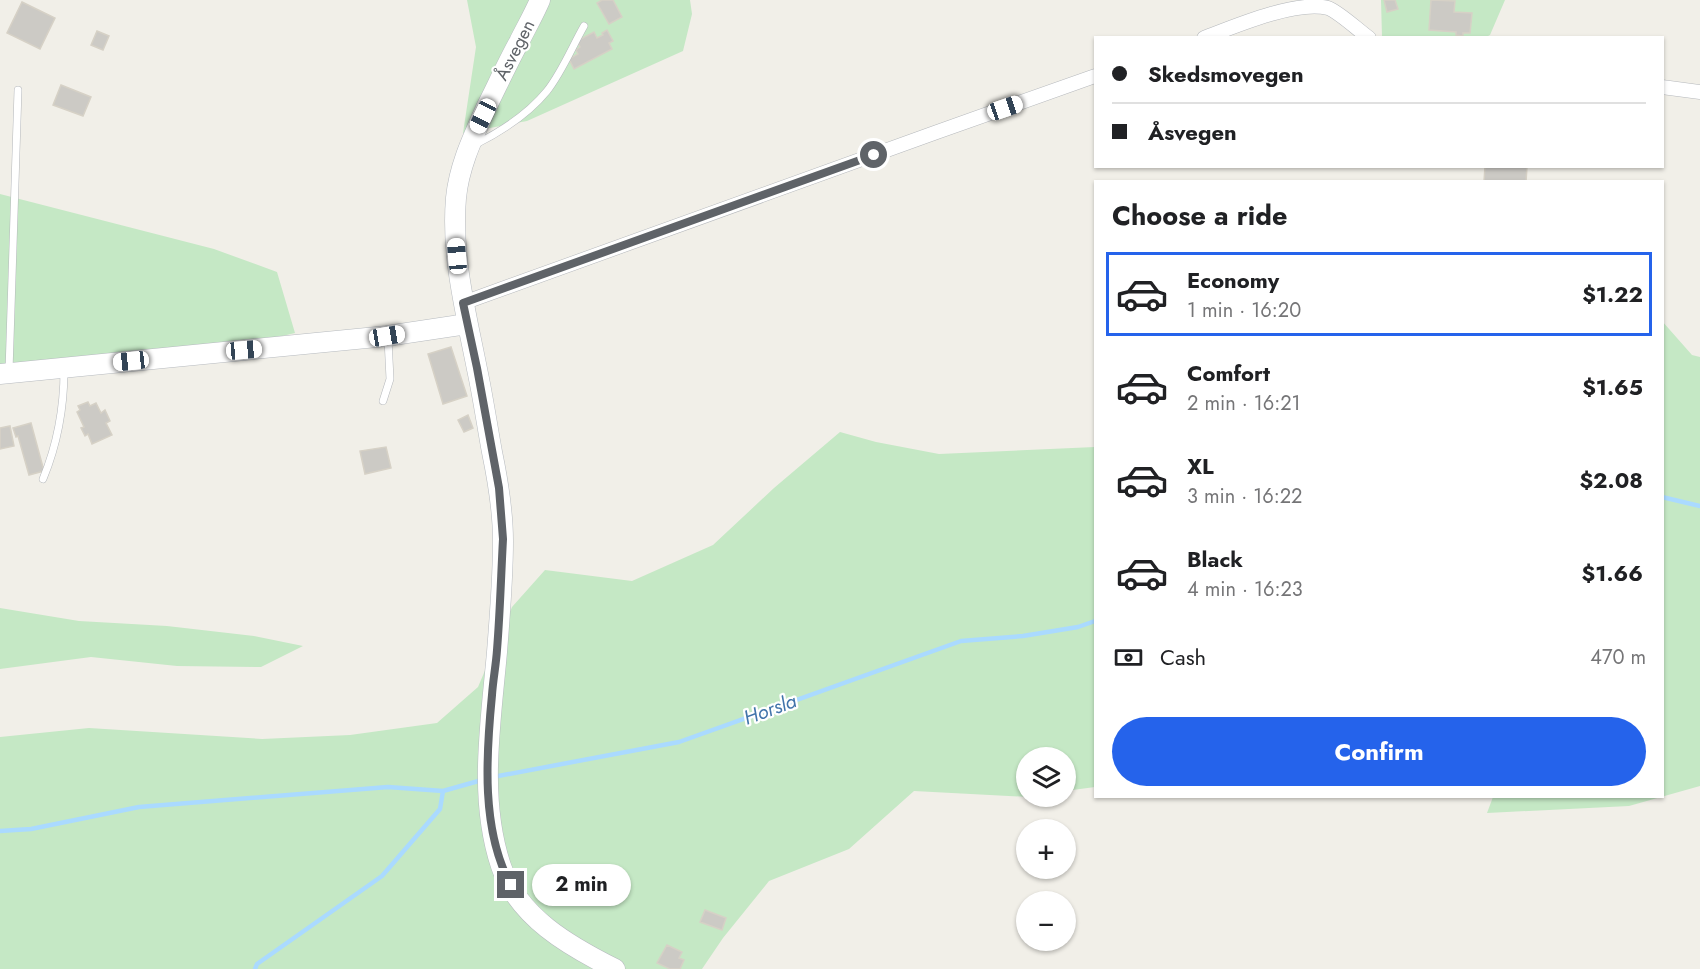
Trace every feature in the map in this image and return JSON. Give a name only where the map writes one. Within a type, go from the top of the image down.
[{"type":"main road","name":"Åsvegen","points":[[540,0],[474,135],[461,166],[456,198],[456,237],[463,303],[499,488],[503,539],[488,759],[489,798],[501,867],[520,903],[555,935],[615,969]]},
{"type":"main road","points":[[5,374],[387,336],[467,324]]},
{"type":"street","points":[[1210,36],[1284,9],[1312,2],[1329,8],[1366,36]]},
{"type":"street","points":[[463,303],[1094,76]]},
{"type":"street","points":[[1664,87],[1700,92]]},
{"type":"lane","points":[[469,148],[488,138],[533,106],[548,89],[585,26]]},
{"type":"lane","points":[[5,374],[18,90]]},
{"type":"lane","points":[[383,401],[390,379],[387,336]]},
{"type":"lane","points":[[43,479],[59,424],[64,368]]},
{"type":"green space","points":[[467,0],[690,0],[692,14],[683,51],[527,121],[463,133],[476,47]]},
{"type":"green space","points":[[1381,0],[1505,0],[1488,36],[1382,36]]},
{"type":"green space","points":[[0,194],[214,249],[277,272],[295,333],[211,353],[0,380]]},
{"type":"green space","points":[[1664,323],[1692,355],[1700,357],[1700,786],[1664,796]]},
{"type":"green space","points":[[840,432],[876,442],[939,454],[1094,447],[1094,787],[1076,790],[1076,747],[1016,747],[1016,796],[914,791],[849,849],[769,881],[723,938],[702,969],[0,969],[0,737],[89,728],[262,739],[350,735],[437,723],[478,687],[512,607],[545,570],[632,581],[713,545],[774,488]]},
{"type":"green space","points":[[0,608],[79,621],[167,626],[254,636],[303,646],[261,667],[177,666],[91,657],[0,669]]},
{"type":"green space","points":[[1493,798],[1657,798],[1629,806],[1487,813]]},
{"type":"building","points":[[602,0],[613,0],[622,17],[609,24],[597,3]]},
{"type":"building","points":[[1384,0],[1395,0],[1398,9],[1387,12]]},
{"type":"building","points":[[1431,0],[1455,1],[1454,12],[1472,13],[1470,33],[1463,33],[1463,36],[1456,35],[1456,32],[1429,30]]},
{"type":"building","points":[[22,2],[55,18],[40,49],[7,33]]},
{"type":"building","points":[[607,30],[613,41],[609,43],[612,49],[574,69],[569,59],[578,54],[576,50],[580,47],[577,41],[594,32],[597,38]]},
{"type":"building","points":[[97,31],[109,36],[103,50],[91,45]]},
{"type":"building","points":[[61,85],[91,97],[83,116],[53,105]]},
{"type":"building","points":[[1485,168],[1527,168],[1526,180],[1484,180]]},
{"type":"building","points":[[451,347],[467,396],[443,404],[428,354]]},
{"type":"building","points":[[88,402],[90,406],[96,403],[101,413],[105,410],[110,421],[106,423],[112,435],[92,444],[88,434],[85,436],[81,428],[84,427],[77,412],[80,410],[78,406]]},
{"type":"building","points":[[468,415],[473,428],[464,432],[458,420]]},
{"type":"building","points":[[31,423],[44,471],[29,475],[18,436],[16,437],[13,428]]},
{"type":"building","points":[[10,426],[14,446],[0,449],[0,428]]},
{"type":"building","points":[[386,447],[391,468],[365,474],[360,451]]},
{"type":"building","points":[[705,910],[726,918],[722,930],[700,922]]},
{"type":"building","points":[[667,945],[682,952],[679,958],[684,960],[680,969],[670,969],[657,963]]},
{"type":"waterway","name":"Horsla","points":[[1664,497],[1700,506]]},
{"type":"waterway","name":"Horsla","points":[[493,777],[679,742],[961,641],[1023,636],[1078,627],[1094,621]]},
{"type":"waterway","points":[[0,831],[31,829],[139,807],[388,787],[443,791],[482,780]]},
{"type":"waterway","points":[[255,969],[257,964],[382,876],[440,809],[443,791]]},
{"type":"route","points":[[511,885],[501,867],[493,830],[488,759],[497,652],[502,522],[499,488],[463,303],[874,155]]}]
